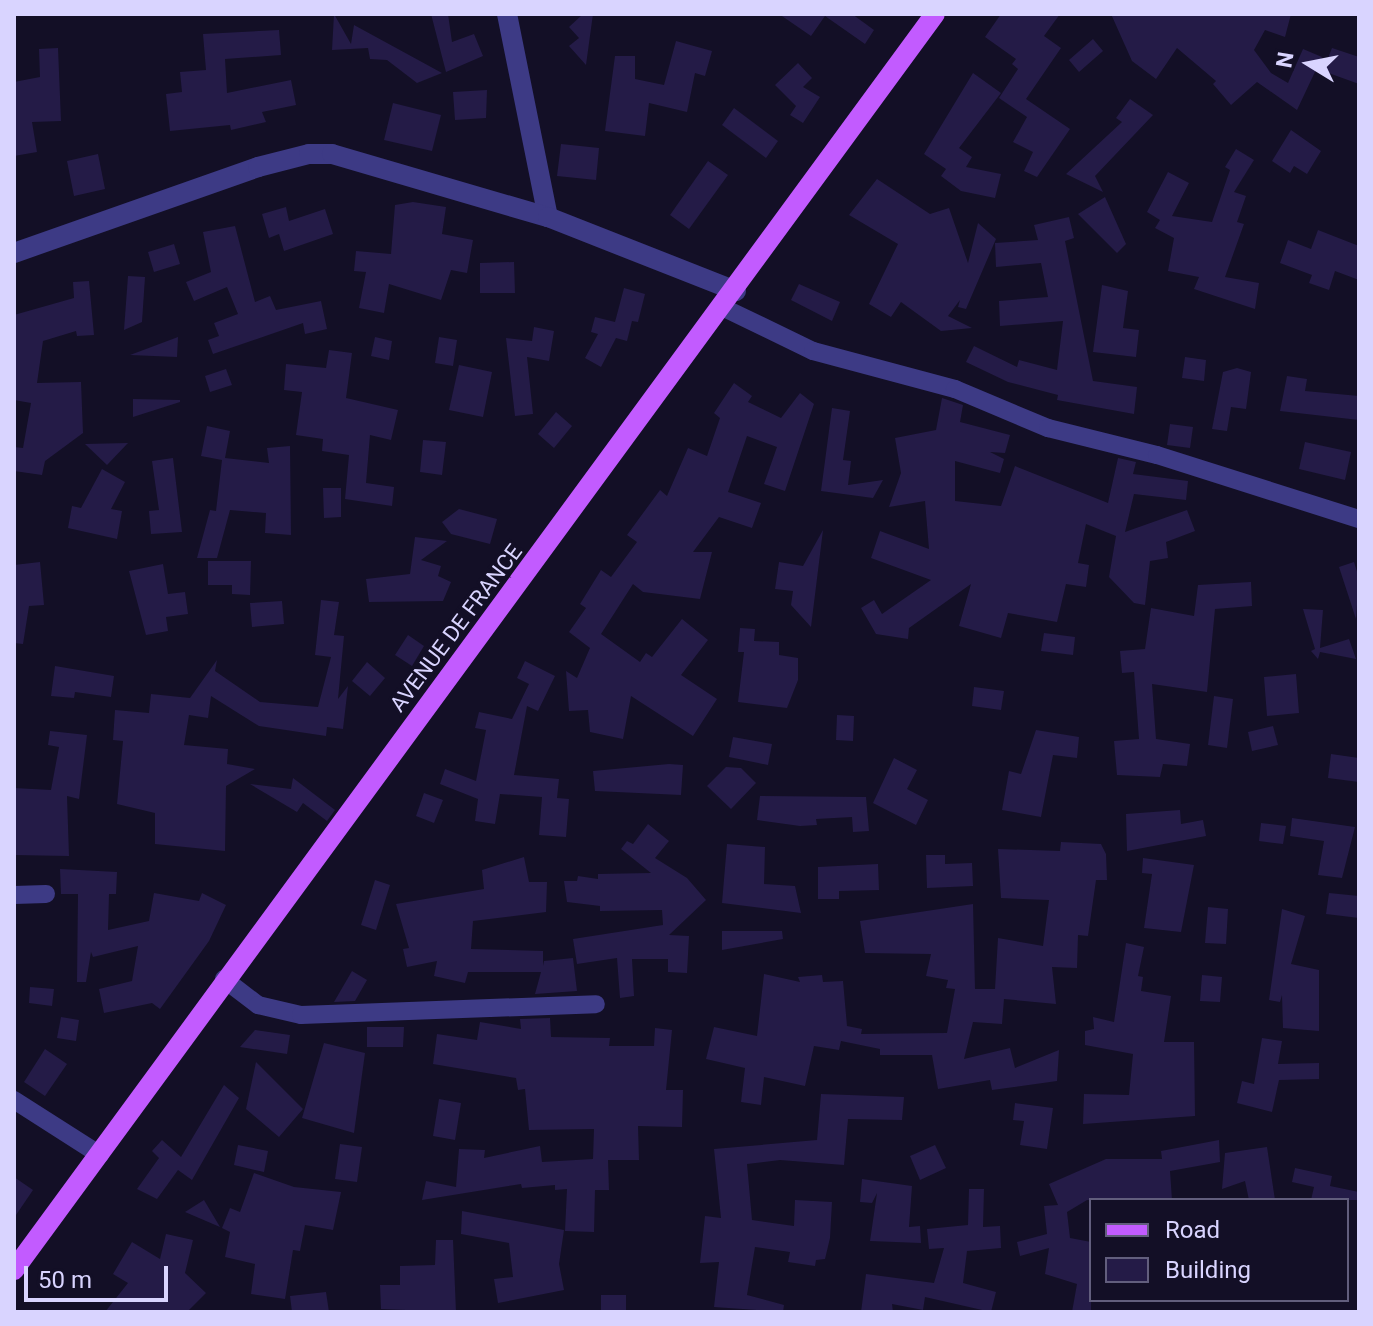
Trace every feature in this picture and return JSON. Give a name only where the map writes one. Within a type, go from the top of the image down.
[{"type":"main road","name":"AVENUE DE FRANCE","points":[[14,1270],[100,1155],[224,979],[730,300],[935,14]]},
{"type":"street","points":[[507,14],[548,217]]},
{"type":"street","points":[[14,253],[309,154],[332,154],[548,217],[730,300],[813,351],[968,393],[1048,428],[1157,455],[1359,519]]},
{"type":"street","points":[[14,895],[46,894]]},
{"type":"street","points":[[224,979],[258,1005],[301,1015],[596,1004]]},
{"type":"street","points":[[14,1100],[100,1155]]},
{"type":"building","points":[[334,14],[351,44],[354,25],[442,73],[417,83],[387,60],[370,59],[368,48],[332,50]]},
{"type":"building","points":[[431,14],[448,14],[452,42],[474,34],[483,56],[446,72]]},
{"type":"building","points":[[583,14],[593,14],[586,65],[569,46],[579,38],[569,27]]},
{"type":"building","points":[[779,14],[852,14],[874,30],[865,44],[825,16],[811,36]]},
{"type":"building","points":[[1001,14],[1060,14],[1044,36],[1061,48],[1026,99],[1070,129],[1037,177],[1024,171],[1033,152],[1013,142],[1027,117],[999,98],[1018,69],[1012,64],[1016,59],[985,37]]},
{"type":"building","points":[[1111,14],[1291,14],[1285,37],[1265,30],[1254,50],[1271,73],[1288,83],[1303,49],[1322,57],[1297,110],[1257,82],[1231,105],[1213,84],[1216,81],[1177,48],[1156,79],[1132,61]]},
{"type":"building","points":[[279,30],[281,55],[225,59],[227,93],[291,80],[296,105],[262,112],[266,122],[231,130],[230,125],[170,131],[166,94],[182,92],[180,72],[206,70],[203,34]]},
{"type":"building","points":[[1093,39],[1103,51],[1079,72],[1069,60]]},
{"type":"building","points":[[676,41],[712,51],[705,76],[695,73],[687,112],[649,103],[645,136],[605,131],[615,56],[635,56],[635,79],[664,85]]},
{"type":"building","points":[[58,48],[61,121],[32,122],[37,152],[14,156],[14,82],[40,77],[39,49]]},
{"type":"building","points":[[1332,48],[1359,57],[1359,84],[1323,71]]},
{"type":"building","points":[[798,63],[812,78],[803,87],[820,97],[803,123],[790,115],[796,106],[775,85]]},
{"type":"building","points":[[973,73],[1001,93],[959,148],[972,157],[966,167],[1001,174],[995,198],[961,191],[941,176],[946,169],[924,154]]},
{"type":"building","points":[[487,90],[486,118],[455,120],[453,92]]},
{"type":"building","points":[[1130,99],[1153,115],[1095,176],[1103,192],[1066,174],[1122,122],[1116,118]]},
{"type":"building","points":[[393,103],[441,115],[432,151],[384,140]]},
{"type":"building","points":[[734,108],[778,141],[766,158],[722,125]]},
{"type":"building","points":[[1291,130],[1321,151],[1307,174],[1294,166],[1290,173],[1272,161]]},
{"type":"building","points":[[561,144],[599,148],[596,180],[557,176]]},
{"type":"building","points":[[1236,149],[1254,160],[1234,192],[1246,196],[1237,222],[1244,224],[1225,277],[1259,283],[1255,309],[1194,289],[1199,277],[1168,271],[1174,238],[1155,228],[1160,220],[1147,212],[1168,172],[1189,183],[1172,216],[1212,222],[1230,170],[1225,167]]},
{"type":"building","points":[[98,154],[105,189],[74,196],[67,161]]},
{"type":"building","points":[[708,161],[728,175],[689,229],[670,215]]},
{"type":"building","points":[[877,179],[930,214],[949,208],[968,263],[978,223],[996,239],[966,309],[958,307],[960,300],[948,316],[972,328],[941,331],[901,302],[891,317],[869,304],[898,244],[849,215]]},
{"type":"building","points":[[1105,197],[1126,244],[1117,253],[1078,214]]},
{"type":"building","points":[[413,202],[446,207],[442,234],[473,240],[467,273],[451,270],[441,300],[389,284],[384,313],[359,308],[366,272],[354,271],[356,251],[391,254],[395,205]]},
{"type":"building","points":[[286,207],[289,221],[325,209],[333,234],[284,251],[279,234],[269,238],[262,214]]},
{"type":"building","points":[[1069,217],[1074,238],[1065,241],[1093,381],[1137,387],[1134,414],[1057,400],[1058,395],[1008,382],[966,362],[974,346],[1017,367],[1019,360],[1057,370],[1063,321],[1000,326],[999,301],[1048,297],[1041,263],[996,267],[995,243],[1038,240],[1034,225]]},
{"type":"building","points":[[235,226],[255,302],[270,296],[276,310],[321,301],[327,329],[305,334],[303,323],[213,354],[208,340],[219,336],[214,323],[238,314],[227,287],[194,301],[186,282],[211,272],[203,232]]},
{"type":"building","points":[[1318,230],[1359,246],[1359,280],[1335,271],[1329,290],[1309,283],[1312,275],[1280,263],[1288,240],[1311,249]]},
{"type":"building","points":[[174,244],[180,264],[154,272],[148,252]]},
{"type":"building","points":[[514,262],[515,293],[480,293],[480,263]]},
{"type":"building","points":[[128,276],[145,277],[142,322],[124,330]]},
{"type":"building","points":[[89,281],[94,335],[77,336],[76,331],[43,341],[37,383],[81,382],[83,433],[45,461],[42,475],[14,471],[14,447],[23,448],[31,403],[14,400],[14,315],[74,298],[73,282]]},
{"type":"building","points":[[799,284],[840,302],[832,321],[791,300]]},
{"type":"building","points":[[1102,285],[1128,291],[1123,328],[1139,330],[1136,357],[1093,352]]},
{"type":"building","points":[[624,288],[645,294],[638,322],[632,321],[627,341],[616,338],[601,367],[585,358],[598,334],[591,332],[595,317],[615,322]]},
{"type":"building","points":[[534,327],[554,331],[549,361],[527,357],[533,414],[515,416],[506,338],[532,341]]},
{"type":"building","points":[[178,337],[177,357],[130,355]]},
{"type":"building","points":[[375,337],[392,341],[389,360],[371,356]]},
{"type":"building","points":[[439,337],[457,340],[453,366],[435,363]]},
{"type":"building","points":[[329,350],[352,353],[346,398],[398,410],[391,440],[370,435],[366,483],[394,487],[392,506],[345,499],[349,455],[322,451],[323,439],[296,435],[302,392],[284,390],[286,364],[326,368]]},
{"type":"building","points":[[1185,357],[1206,360],[1204,381],[1182,378]]},
{"type":"building","points":[[459,365],[492,372],[483,417],[449,410]]},
{"type":"building","points":[[1237,368],[1251,372],[1246,409],[1231,407],[1227,431],[1212,429],[1223,372]]},
{"type":"building","points":[[226,369],[232,385],[210,392],[205,376]]},
{"type":"building","points":[[1287,376],[1307,379],[1305,391],[1359,396],[1359,420],[1280,411]]},
{"type":"building","points":[[734,383],[752,396],[748,402],[781,418],[800,393],[814,404],[785,491],[764,484],[777,447],[747,436],[728,492],[761,503],[752,528],[719,517],[693,552],[712,552],[700,599],[643,592],[633,584],[601,634],[640,662],[646,653],[652,657],[682,619],[708,640],[681,675],[717,699],[693,736],[631,696],[623,739],[590,732],[588,710],[569,711],[566,671],[577,678],[590,648],[569,632],[586,608],[580,604],[601,570],[611,577],[637,542],[627,535],[660,490],[667,496],[688,448],[707,456],[720,418],[714,413]]},
{"type":"building","points":[[942,398],[963,405],[960,422],[1010,435],[1005,453],[990,452],[1004,459],[1000,473],[955,461],[955,501],[1001,506],[1015,466],[1108,503],[1118,458],[1136,462],[1133,474],[1188,481],[1186,500],[1134,494],[1125,532],[1187,510],[1195,531],[1166,542],[1168,558],[1150,561],[1145,605],[1134,603],[1109,577],[1116,536],[1086,524],[1078,563],[1089,565],[1086,587],[1066,584],[1057,622],[1008,613],[1001,638],[959,626],[971,584],[909,628],[908,639],[876,634],[861,608],[874,600],[882,614],[931,580],[871,558],[880,531],[929,549],[925,501],[889,507],[901,473],[895,438],[936,430]]},
{"type":"building","points":[[133,399],[180,400],[180,402],[133,417]]},
{"type":"building","points":[[832,408],[850,411],[843,460],[851,461],[848,485],[883,480],[873,498],[821,491]]},
{"type":"building","points":[[556,412],[572,426],[554,448],[538,434]]},
{"type":"building","points":[[1170,424],[1193,427],[1190,448],[1167,445]]},
{"type":"building","points":[[207,426],[230,431],[225,458],[269,463],[267,448],[290,446],[291,535],[265,533],[266,513],[230,510],[217,558],[197,558],[210,510],[216,511],[222,460],[201,456]]},
{"type":"building","points":[[423,440],[446,442],[442,475],[420,472]]},
{"type":"building","points":[[1305,442],[1351,452],[1345,480],[1299,469]]},
{"type":"building","points":[[128,443],[107,465],[85,444]]},
{"type":"building","points":[[173,458],[182,532],[151,534],[149,511],[159,510],[152,461]]},
{"type":"building","points":[[102,469],[125,482],[111,509],[122,511],[117,539],[68,528],[72,506],[81,508]]},
{"type":"building","points":[[323,488],[341,488],[341,517],[324,518]]},
{"type":"building","points":[[459,509],[497,519],[490,544],[451,534],[442,522]]},
{"type":"building","points":[[823,530],[811,627],[791,605],[793,591],[775,589],[779,562],[803,566]]},
{"type":"building","points":[[415,537],[447,541],[421,560],[441,566],[438,576],[451,582],[443,601],[369,602],[366,579],[410,574]]},
{"type":"building","points":[[208,561],[251,561],[250,595],[232,594],[232,585],[208,585]]},
{"type":"building","points":[[40,562],[44,605],[29,606],[23,644],[14,643],[14,565]]},
{"type":"building","points":[[1354,562],[1359,578],[1356,619],[1339,567]]},
{"type":"building","points":[[163,564],[168,594],[185,592],[188,614],[166,617],[168,631],[146,635],[129,571]]},
{"type":"building","points":[[1251,582],[1252,606],[1215,609],[1207,692],[1152,684],[1156,739],[1190,744],[1187,766],[1163,764],[1160,777],[1117,775],[1114,741],[1139,739],[1134,672],[1122,673],[1120,651],[1145,649],[1151,608],[1194,616],[1198,585]]},
{"type":"building","points":[[321,600],[339,602],[334,635],[344,636],[338,699],[348,686],[343,729],[327,727],[326,736],[259,726],[211,696],[208,718],[189,715],[184,745],[228,749],[227,764],[255,769],[226,786],[225,851],[155,844],[155,813],[117,804],[123,741],[113,740],[115,710],[149,713],[151,694],[190,698],[217,660],[215,671],[260,702],[318,707],[331,657],[315,655]]},
{"type":"building","points":[[282,601],[284,624],[252,627],[250,603]]},
{"type":"building","points":[[1303,609],[1323,610],[1320,648],[1349,639],[1356,659],[1320,652],[1318,659],[1311,651],[1315,649]]},
{"type":"building","points":[[740,628],[755,629],[754,641],[779,642],[779,655],[798,658],[798,680],[787,708],[738,702],[744,652],[738,652]]},
{"type":"building","points":[[1044,633],[1075,637],[1073,655],[1041,651]]},
{"type":"building","points":[[408,635],[424,646],[412,666],[395,655]]},
{"type":"building","points":[[525,661],[555,676],[538,711],[527,706],[514,775],[559,779],[557,798],[569,799],[566,837],[539,835],[542,797],[500,794],[495,824],[475,821],[478,799],[440,784],[445,769],[476,781],[486,730],[475,728],[479,712],[512,719],[529,684],[517,678]]},
{"type":"building","points":[[367,662],[385,678],[370,696],[352,681]]},
{"type":"building","points":[[55,666],[114,676],[111,697],[75,692],[74,698],[51,696]]},
{"type":"building","points":[[1296,674],[1299,713],[1267,716],[1264,677]]},
{"type":"building","points":[[974,687],[1004,691],[1001,710],[972,706]]},
{"type":"building","points":[[1214,696],[1233,699],[1227,748],[1208,745]]},
{"type":"building","points":[[837,715],[854,716],[853,741],[836,740]]},
{"type":"building","points":[[1273,726],[1278,745],[1252,751],[1248,732]]},
{"type":"building","points":[[1036,730],[1079,737],[1077,758],[1053,755],[1041,817],[1002,810],[1009,771],[1021,774]]},
{"type":"building","points":[[50,731],[87,735],[79,799],[67,796],[69,856],[14,855],[14,788],[51,790],[59,747],[48,745]]},
{"type":"building","points":[[733,737],[772,744],[768,765],[729,757]]},
{"type":"building","points":[[1331,754],[1359,758],[1359,782],[1328,778]]},
{"type":"building","points":[[894,758],[917,770],[907,789],[928,800],[916,825],[873,803]]},
{"type":"building","points":[[683,765],[681,795],[595,791],[593,771]]},
{"type":"building","points":[[726,767],[741,768],[756,783],[731,809],[707,786]]},
{"type":"building","points":[[293,778],[335,810],[327,821],[303,803],[297,812],[250,784],[291,789]]},
{"type":"building","points":[[424,793],[443,800],[434,823],[416,816]]},
{"type":"building","points":[[760,796],[866,797],[869,831],[853,832],[852,817],[816,819],[817,825],[800,826],[757,820]]},
{"type":"building","points":[[1180,810],[1181,824],[1203,820],[1206,836],[1127,851],[1126,814]]},
{"type":"building","points":[[1292,818],[1355,827],[1342,878],[1318,875],[1324,841],[1290,836]]},
{"type":"building","points":[[1261,823],[1286,826],[1283,844],[1259,841]]},
{"type":"building","points":[[648,824],[669,841],[655,858],[687,878],[706,900],[669,935],[689,936],[687,973],[668,972],[668,959],[632,959],[634,996],[620,998],[617,958],[577,964],[573,939],[663,925],[662,910],[600,911],[600,906],[567,902],[564,881],[577,881],[578,876],[598,879],[598,874],[651,873],[621,849],[627,841],[633,844]]},
{"type":"building","points":[[1061,842],[1101,844],[1106,854],[1107,880],[1096,880],[1088,936],[1078,935],[1077,968],[1052,967],[1056,1004],[1004,999],[1002,1024],[973,1022],[964,1059],[1010,1048],[1015,1068],[1059,1050],[1057,1081],[992,1090],[990,1080],[938,1089],[932,1055],[880,1055],[880,1049],[841,1041],[839,1050],[814,1046],[805,1086],[764,1077],[761,1105],[741,1102],[745,1068],[706,1059],[714,1027],[757,1036],[764,974],[800,982],[798,977],[822,975],[823,982],[843,981],[847,1026],[862,1029],[861,1034],[947,1033],[955,989],[946,988],[948,980],[926,976],[931,954],[865,953],[860,921],[973,904],[975,989],[995,989],[998,938],[1043,946],[1049,900],[1001,898],[998,849],[1060,851]]},
{"type":"building","points":[[727,844],[765,847],[764,884],[795,886],[801,913],[722,903]]},
{"type":"building","points":[[926,855],[945,855],[945,864],[972,863],[973,886],[927,888]]},
{"type":"building","points":[[524,857],[529,882],[547,882],[546,912],[473,921],[471,949],[543,951],[543,966],[544,961],[573,958],[577,991],[535,994],[541,972],[468,972],[465,983],[434,976],[437,961],[407,967],[403,949],[409,948],[396,904],[484,889],[482,870]]},
{"type":"building","points":[[1143,858],[1194,865],[1181,932],[1144,928],[1152,874],[1142,873]]},
{"type":"building","points":[[878,864],[879,890],[839,891],[839,899],[818,899],[818,867]]},
{"type":"building","points":[[60,869],[117,872],[116,894],[109,894],[108,930],[149,921],[154,893],[199,901],[202,893],[226,905],[209,941],[160,1009],[152,1003],[104,1013],[99,989],[132,981],[138,946],[93,957],[91,952],[86,982],[77,982],[78,894],[61,894]]},
{"type":"building","points":[[375,880],[390,885],[376,930],[361,925]]},
{"type":"building","points":[[1329,893],[1359,896],[1359,918],[1326,914]]},
{"type":"building","points":[[1208,907],[1228,909],[1226,944],[1205,943]]},
{"type":"building","points":[[1282,909],[1305,916],[1291,964],[1319,970],[1319,1031],[1283,1028],[1282,995],[1280,1002],[1269,1000]]},
{"type":"building","points":[[722,931],[782,931],[783,939],[722,950]]},
{"type":"building","points":[[1126,943],[1144,947],[1138,976],[1143,977],[1141,991],[1171,996],[1164,1042],[1194,1042],[1195,1116],[1083,1124],[1084,1094],[1129,1095],[1133,1054],[1085,1045],[1085,1031],[1094,1029],[1093,1017],[1114,1022]]},
{"type":"building","points":[[352,971],[367,980],[355,1001],[334,1002]]},
{"type":"building","points":[[1202,975],[1222,977],[1220,1002],[1200,1001]]},
{"type":"building","points":[[30,987],[54,989],[52,1006],[29,1003]]},
{"type":"building","points":[[61,1017],[79,1020],[76,1041],[57,1038]]},
{"type":"building","points":[[550,1018],[551,1037],[610,1038],[609,1046],[654,1046],[655,1028],[672,1030],[666,1090],[683,1090],[682,1127],[638,1126],[639,1160],[608,1160],[609,1190],[595,1190],[594,1232],[565,1231],[567,1189],[555,1190],[555,1185],[522,1188],[521,1184],[422,1200],[426,1181],[456,1187],[459,1149],[485,1150],[484,1158],[540,1146],[542,1162],[593,1159],[594,1129],[529,1130],[525,1089],[518,1090],[516,1078],[433,1064],[437,1034],[477,1040],[480,1022],[521,1029],[520,1019]]},
{"type":"building","points":[[367,1027],[404,1027],[403,1047],[367,1047]]},
{"type":"building","points":[[255,1030],[290,1035],[287,1054],[240,1047]]},
{"type":"building","points":[[1262,1038],[1282,1041],[1278,1064],[1319,1063],[1319,1079],[1279,1080],[1272,1112],[1237,1103],[1242,1081],[1254,1084]]},
{"type":"building","points":[[324,1043],[365,1053],[354,1133],[302,1118]]},
{"type":"building","points":[[45,1049],[67,1064],[45,1096],[24,1082]]},
{"type":"building","points":[[256,1062],[303,1109],[279,1137],[246,1109]]},
{"type":"building","points":[[224,1085],[239,1098],[192,1180],[178,1170],[157,1199],[137,1189],[159,1158],[152,1151],[162,1140],[181,1157]]},
{"type":"building","points":[[821,1094],[904,1097],[902,1120],[848,1119],[844,1165],[780,1160],[747,1164],[752,1220],[794,1226],[795,1200],[832,1202],[830,1238],[825,1259],[816,1260],[815,1266],[788,1262],[790,1252],[755,1247],[747,1295],[784,1305],[783,1312],[714,1307],[719,1262],[700,1263],[705,1216],[721,1218],[714,1149],[817,1140]]},
{"type":"building","points":[[439,1099],[461,1103],[455,1140],[433,1136]]},
{"type":"building","points":[[1015,1103],[1053,1108],[1047,1149],[1020,1145],[1024,1121],[1013,1120]]},
{"type":"building","points":[[1219,1140],[1220,1162],[1170,1171],[1172,1198],[1089,1198],[1067,1212],[1070,1238],[1089,1242],[1091,1312],[1072,1312],[1077,1284],[1045,1274],[1049,1248],[1020,1256],[1017,1242],[1047,1234],[1044,1206],[1058,1205],[1049,1184],[1106,1159],[1162,1159],[1161,1151]]},
{"type":"building","points":[[340,1144],[362,1147],[357,1182],[335,1179]]},
{"type":"building","points":[[238,1145],[268,1151],[264,1172],[234,1165]]},
{"type":"building","points":[[935,1145],[946,1168],[920,1180],[910,1156]]},
{"type":"building","points":[[1267,1147],[1275,1198],[1249,1198],[1245,1181],[1222,1189],[1225,1153]]},
{"type":"building","points":[[1295,1168],[1332,1176],[1330,1186],[1359,1192],[1359,1200],[1311,1198],[1314,1187],[1292,1182]]},
{"type":"building","points":[[254,1173],[294,1187],[341,1192],[333,1230],[305,1225],[300,1251],[293,1250],[285,1299],[251,1294],[255,1264],[225,1257],[230,1232],[222,1228],[230,1208],[240,1212]]},
{"type":"building","points":[[14,1177],[33,1190],[14,1218]]},
{"type":"building","points":[[862,1179],[912,1186],[909,1227],[920,1226],[921,1243],[870,1241],[877,1193],[872,1203],[860,1202]]},
{"type":"building","points":[[969,1189],[984,1189],[983,1227],[1000,1226],[1001,1248],[967,1251],[963,1283],[996,1292],[991,1312],[925,1297],[923,1310],[892,1304],[893,1312],[861,1312],[866,1274],[934,1283],[944,1248],[929,1249],[927,1229],[968,1225]]},
{"type":"building","points":[[204,1200],[220,1227],[185,1212]]},
{"type":"building","points":[[462,1211],[564,1230],[559,1264],[564,1290],[498,1303],[494,1279],[513,1277],[509,1243],[461,1234]]},
{"type":"building","points":[[166,1234],[193,1240],[185,1273],[206,1293],[187,1312],[105,1312],[128,1283],[113,1274],[132,1242],[160,1259]]},
{"type":"building","points":[[436,1240],[453,1240],[456,1312],[381,1309],[380,1285],[400,1285],[400,1266],[435,1265]]},
{"type":"building","points":[[326,1292],[329,1312],[292,1312],[290,1296]]},
{"type":"building","points":[[601,1295],[626,1295],[626,1312],[601,1312]]}]
